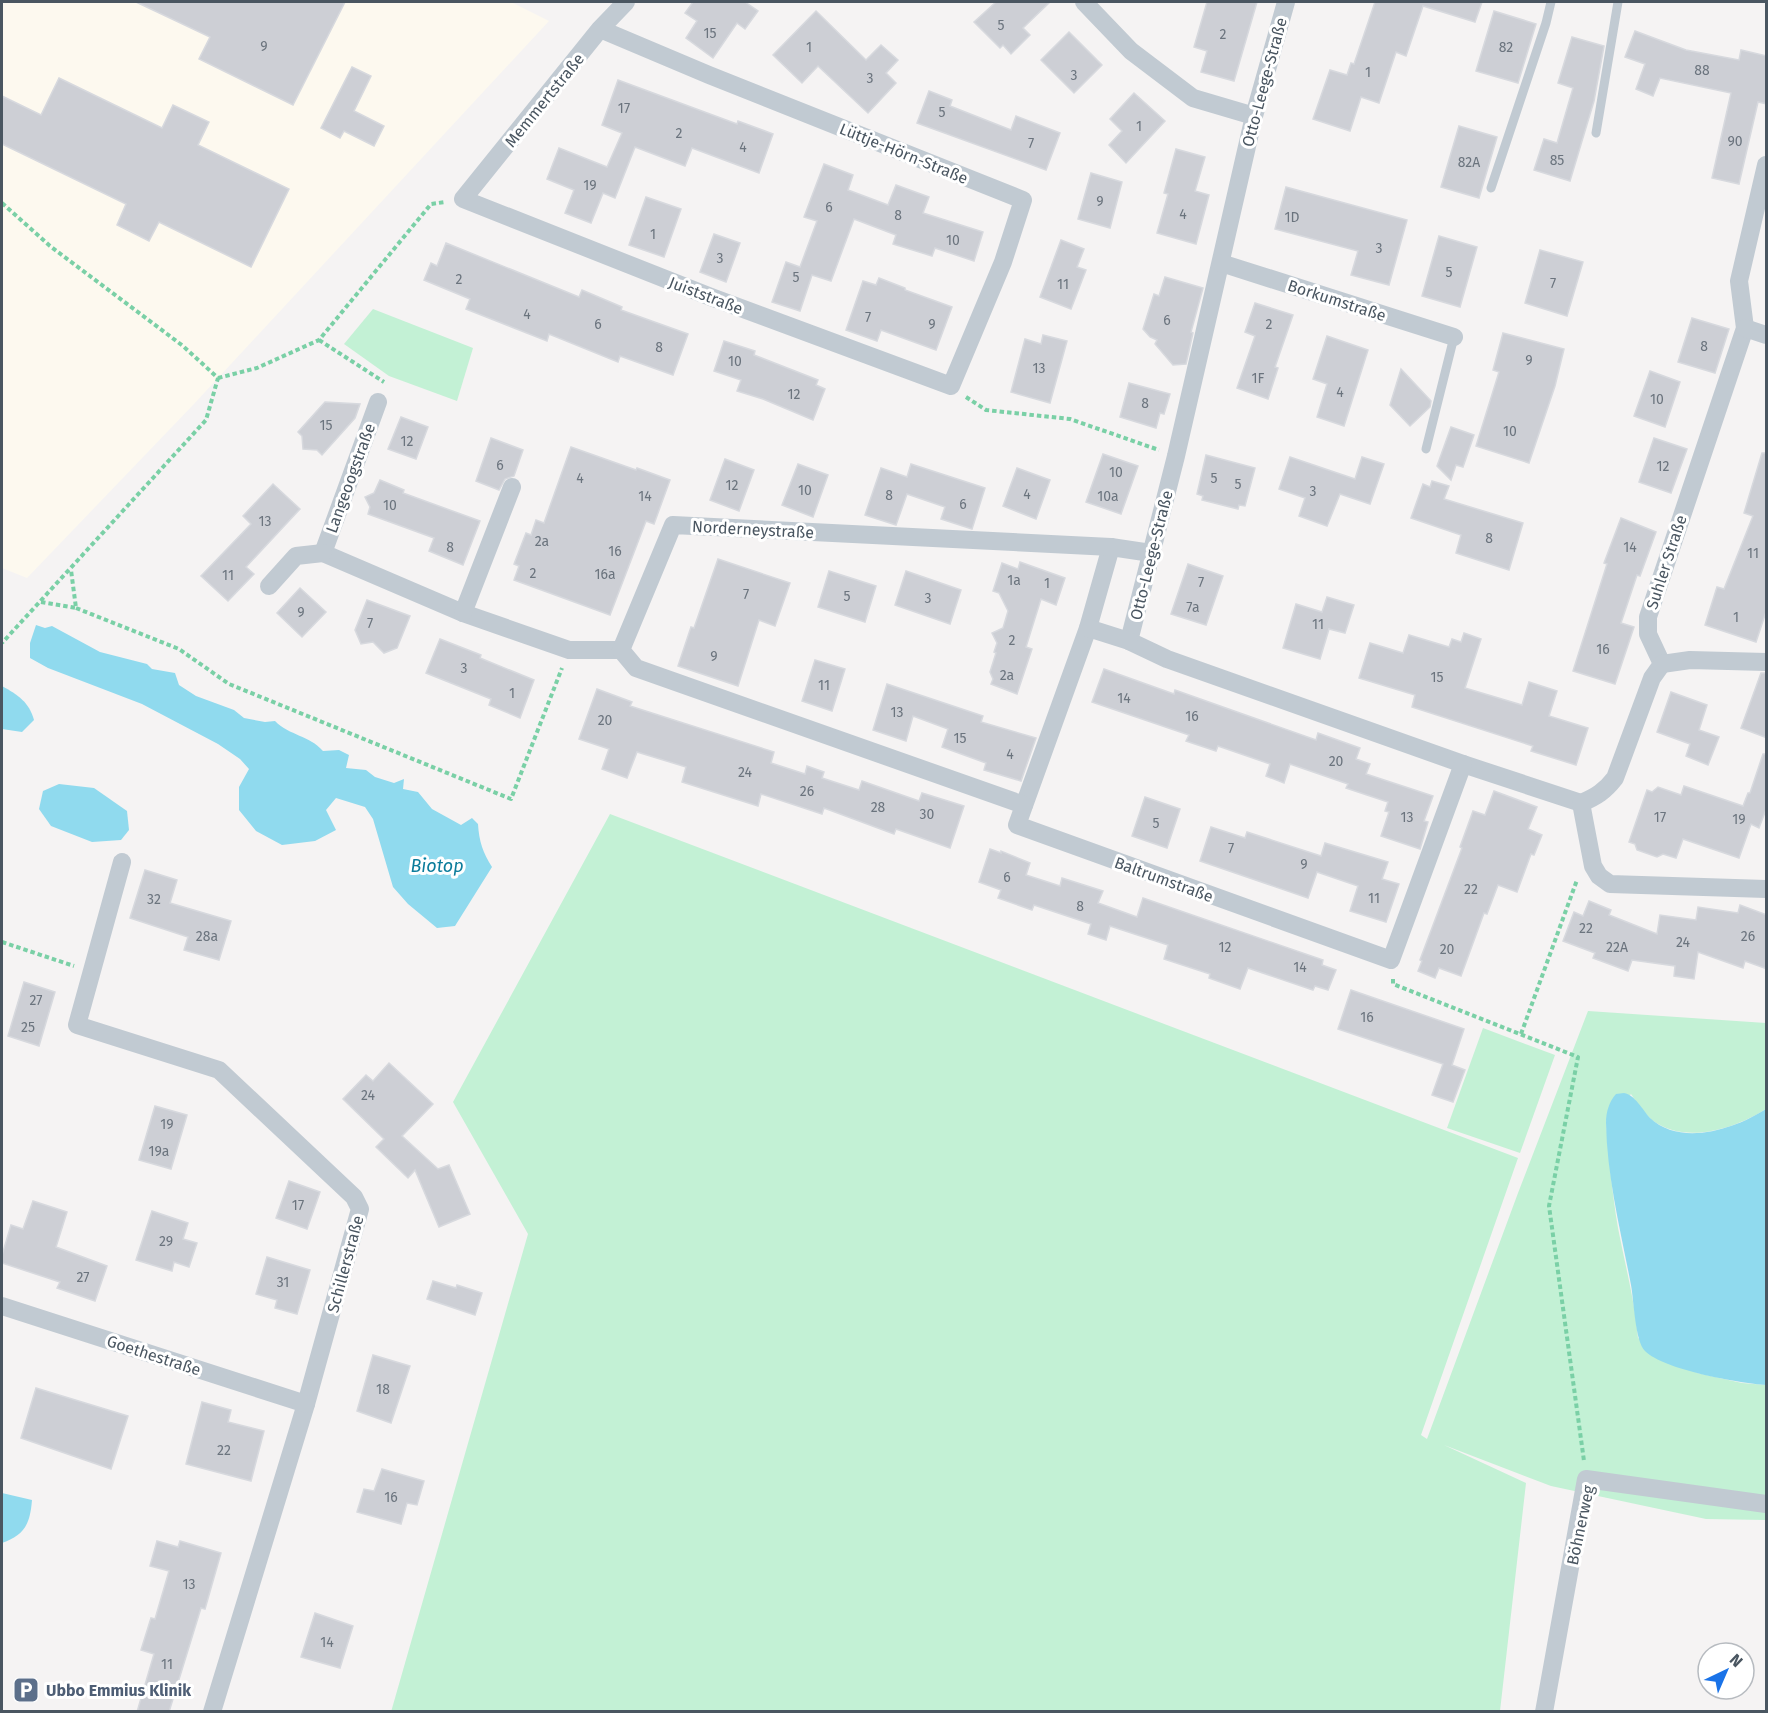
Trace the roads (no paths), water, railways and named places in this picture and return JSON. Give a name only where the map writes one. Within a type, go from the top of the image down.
[{"type":"street","name":"Memmertstraße","points":[[463,199],[600,29],[626,2]]},
{"type":"street","points":[[1084,2],[1131,51],[1193,98],[1254,116]]},
{"type":"street","name":"Otto-Leege-Straße","points":[[1286,2],[1254,116],[1176,456],[1129,641],[1167,659],[1463,764],[1581,803]]},
{"type":"street","name":"Lüttje-Hörn-Straße","points":[[600,29],[1023,201],[1003,262],[951,386]]},
{"type":"street","name":"Suhler Straße","points":[[1662,664],[1648,634],[1648,617],[1745,328],[1739,281],[1767,165]]},
{"type":"street","name":"Juiststraße","points":[[463,199],[711,297],[951,386]]},
{"type":"street","name":"Borkumstraße","points":[[1221,263],[1454,337]]},
{"type":"street","points":[[1745,328],[1767,335]]},
{"type":"street","name":"Langeoogstraße","points":[[322,554],[378,402]]},
{"type":"street","points":[[464,613],[512,487]]},
{"type":"street","name":"Norderneystraße","points":[[621,650],[673,525],[1111,547],[1151,553]]},
{"type":"street","name":"Baltrumstraße","points":[[1111,547],[1088,628],[1017,825],[1391,960],[1463,764]]},
{"type":"street","name":"Langeoogstraße","points":[[269,586],[296,556],[322,554],[464,613],[569,650],[621,650]]},
{"type":"street","points":[[1088,628],[1129,641]]},
{"type":"street","points":[[621,650],[636,668],[1024,805]]},
{"type":"street","points":[[1767,662],[1690,660],[1662,664],[1652,678],[1615,778],[1594,798],[1581,803],[1593,866],[1599,876],[1610,884],[1767,889]]},
{"type":"street","name":"Schillerstraße","points":[[123,862],[77,1025],[219,1070],[354,1197],[360,1209],[306,1404],[212,1712]]},
{"type":"street","name":"Goethestraße","points":[[2,1306],[306,1404]]},
{"type":"street","name":"Böhnerweg","points":[[1544,1712],[1586,1479],[1767,1504]]},
{"type":"lane","points":[[1491,188],[1551,2]]},
{"type":"lane","points":[[1596,133],[1618,2]]},
{"type":"lane","points":[[1426,449],[1454,337]]},
{"type":"water","name":"Biotop","points":[[36,625],[45,628],[52,626],[100,652],[147,664],[152,669],[175,673],[179,685],[196,696],[234,710],[244,718],[265,722],[275,721],[287,730],[312,742],[323,751],[339,750],[349,755],[346,768],[366,770],[375,777],[394,783],[404,779],[403,789],[418,792],[432,809],[461,825],[472,818],[478,824],[482,847],[492,867],[455,926],[437,928],[408,904],[393,887],[373,819],[365,807],[336,798],[326,810],[336,830],[315,841],[282,845],[256,831],[239,810],[239,787],[249,769],[240,759],[218,744],[142,704],[48,668],[30,658],[30,643]]},
{"type":"water","points":[[2,686],[22,700],[32,714],[34,720],[22,732],[2,729]]},
{"type":"water","points":[[59,784],[94,788],[127,811],[129,830],[121,840],[92,842],[51,826],[39,809],[43,791]]},
{"type":"water","points":[[1624,1093],[1635,1099],[1650,1118],[1663,1127],[1677,1132],[1708,1132],[1724,1128],[1766,1109],[1766,1385],[1738,1382],[1685,1370],[1655,1358],[1642,1346],[1637,1330],[1631,1285],[1615,1205],[1607,1144],[1608,1107],[1616,1094]]},
{"type":"water","points":[[2,1493],[32,1500],[30,1516],[24,1528],[16,1536],[2,1543]]},
{"type":"place","name":"Ubbo Emmius Klinik","points":[[26,1690]]}]
